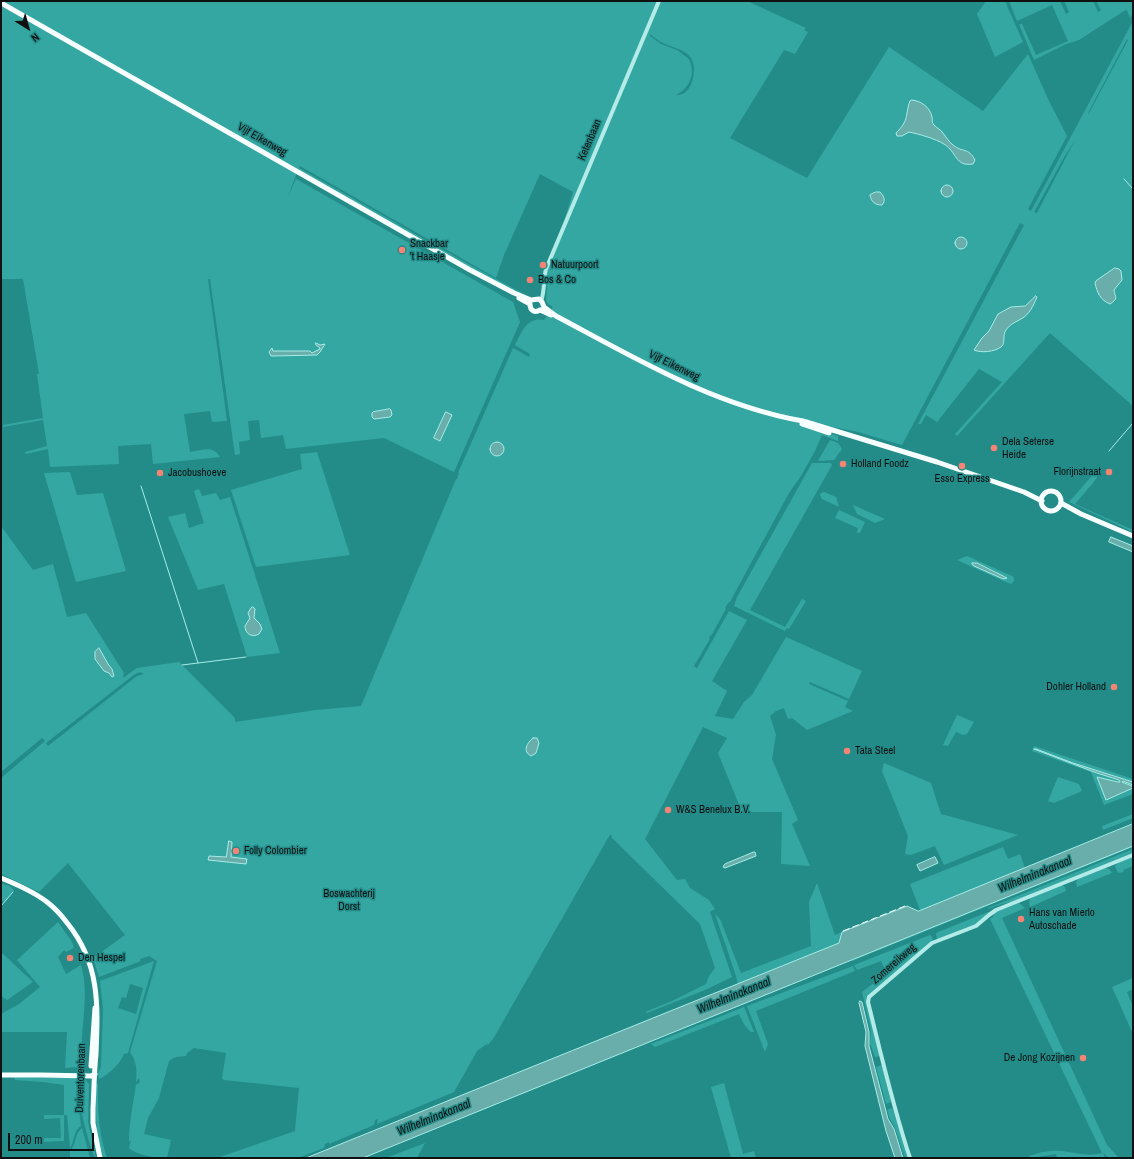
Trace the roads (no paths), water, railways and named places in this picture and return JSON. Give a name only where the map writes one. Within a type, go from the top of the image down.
[{"type":"main road","name":"Vijf Eikenweg","points":[[1,3],[470,270],[537,303],[556,316],[700,390],[740,405],[790,419],[803,421],[943,464],[1043,498]]},
{"type":"main road","points":[[1055,492],[1060,496],[1060,505],[1055,510],[1048,510],[1043,506],[1043,498],[1047,493],[1055,492]]},
{"type":"main road","points":[[1060,505],[1133,536]]},
{"type":"main road","name":"Duiventorenbaan","points":[[1,878],[40,897],[50,904],[61,915],[84,948],[91,968],[97,1000],[98,1019],[92,1074],[93,1124],[99,1158]]},
{"type":"main road","points":[[1,1075],[92,1074]]},
{"type":"street","name":"Ketenbaan","points":[[537,303],[544,294],[544,274],[546,269],[659,1]]},
{"type":"street","name":"Zomereikweg","points":[[910,1158],[894,1107],[868,1002],[870,998],[932,943],[976,926],[992,912],[1133,856]]},
{"type":"water","points":[[912,100],[922,103],[927,107],[931,113],[932,122],[934,125],[953,145],[970,153],[975,160],[973,164],[967,164],[959,161],[944,144],[922,135],[909,132],[902,136],[897,136],[896,133],[905,122],[909,104]]},
{"type":"water","points":[[945,185],[949,185],[953,191],[949,197],[945,197],[941,193],[941,189]]},
{"type":"water","points":[[880,192],[883,197],[884,202],[882,205],[875,204],[871,200],[870,195]]},
{"type":"water","points":[[959,237],[963,237],[967,243],[963,249],[959,249],[955,245],[955,241]]},
{"type":"water","points":[[1115,268],[1121,271],[1122,280],[1114,290],[1116,296],[1110,304],[1100,295],[1095,283]]},
{"type":"water","points":[[1036,296],[1037,297],[1033,307],[1029,312],[1006,330],[1001,347],[988,352],[974,350],[989,331],[998,314],[1011,307],[1025,306]]},
{"type":"water","points":[[316,343],[320,345],[325,344],[317,355],[271,356],[269,352],[272,348],[273,351],[310,351],[312,353],[320,349]]},
{"type":"water","points":[[390,409],[392,415],[390,417],[374,419],[372,417],[373,412]]},
{"type":"water","points":[[446,412],[452,415],[440,441],[434,438]]},
{"type":"water","points":[[497,442],[502,444],[504,449],[502,454],[497,456],[492,454],[490,449],[492,444]]},
{"type":"water","points":[[1111,537],[1133,546],[1133,552],[1109,542]]},
{"type":"water","points":[[972,563],[977,563],[1007,578],[1001,578],[974,566]]},
{"type":"water","points":[[253,607],[255,609],[254,618],[260,624],[262,629],[259,634],[254,636],[249,634],[245,629],[245,626],[250,618],[248,613]]},
{"type":"water","points":[[99,648],[112,669],[114,676],[112,677],[109,673],[104,671],[95,659],[95,652]]},
{"type":"water","points":[[533,738],[537,738],[539,743],[536,753],[531,756],[528,754],[526,747]]},
{"type":"water","points":[[1034,749],[1133,782],[1133,785],[1123,781],[1122,782],[1132,786],[1133,788],[1106,800],[1097,777],[1120,782],[1119,780]]},
{"type":"water","name":"Wilhelminakanaal","points":[[1133,824],[1133,846],[363,1158],[306,1158],[839,943],[842,932],[907,906],[918,911]]},
{"type":"water","points":[[229,841],[232,842],[231,857],[247,859],[246,864],[208,860],[209,856],[226,857]]},
{"type":"water","points":[[754,852],[756,856],[725,868],[723,867],[725,864]]},
{"type":"water","points":[[935,857],[938,863],[920,871],[917,865]]},
{"type":"water","points":[[860,1001],[862,1002],[869,1032],[869,1046],[888,1119],[894,1129],[903,1158],[895,1158],[886,1131],[865,1046],[866,1032],[859,1003]]},
{"type":"waterway","points":[[1124,179],[1133,189]]},
{"type":"waterway","points":[[1109,451],[1133,423]]},
{"type":"waterway","points":[[141,486],[198,663]]},
{"type":"waterway","points":[[182,665],[246,657]]},
{"type":"waterway","points":[[1,906],[13,892]]},
{"type":"railway","points":[[843,931],[905,906]]},
{"type":"place","name":"Snackbar 't Haasje","points":[[402,250]]},
{"type":"place","name":"Natuurpoort","points":[[543,265]]},
{"type":"place","name":"Bos & Co","points":[[530,280]]},
{"type":"place","name":"Dela Seterse Heide","points":[[994,448]]},
{"type":"place","name":"Holland Foodz","points":[[843,464]]},
{"type":"place","name":"Esso Express","points":[[962,466]]},
{"type":"place","name":"Florijnstraat","points":[[1109,472]]},
{"type":"place","name":"Jacobushoeve","points":[[160,473]]},
{"type":"place","name":"Dohler Holland","points":[[1114,687]]},
{"type":"place","name":"Tata Steel","points":[[847,751]]},
{"type":"place","name":"W&S Benelux B.V.","points":[[668,810]]},
{"type":"place","name":"Folly Colombier","points":[[236,851]]},
{"type":"place","name":"Hans van Mierlo Autoschade","points":[[1021,919]]},
{"type":"place","name":"Den Hespel","points":[[70,958]]},
{"type":"place","name":"De Jong Kozijnen","points":[[1083,1058]]},
{"type":"park label","name":"Boswachterij Dorst","points":[[349,900]]}]
